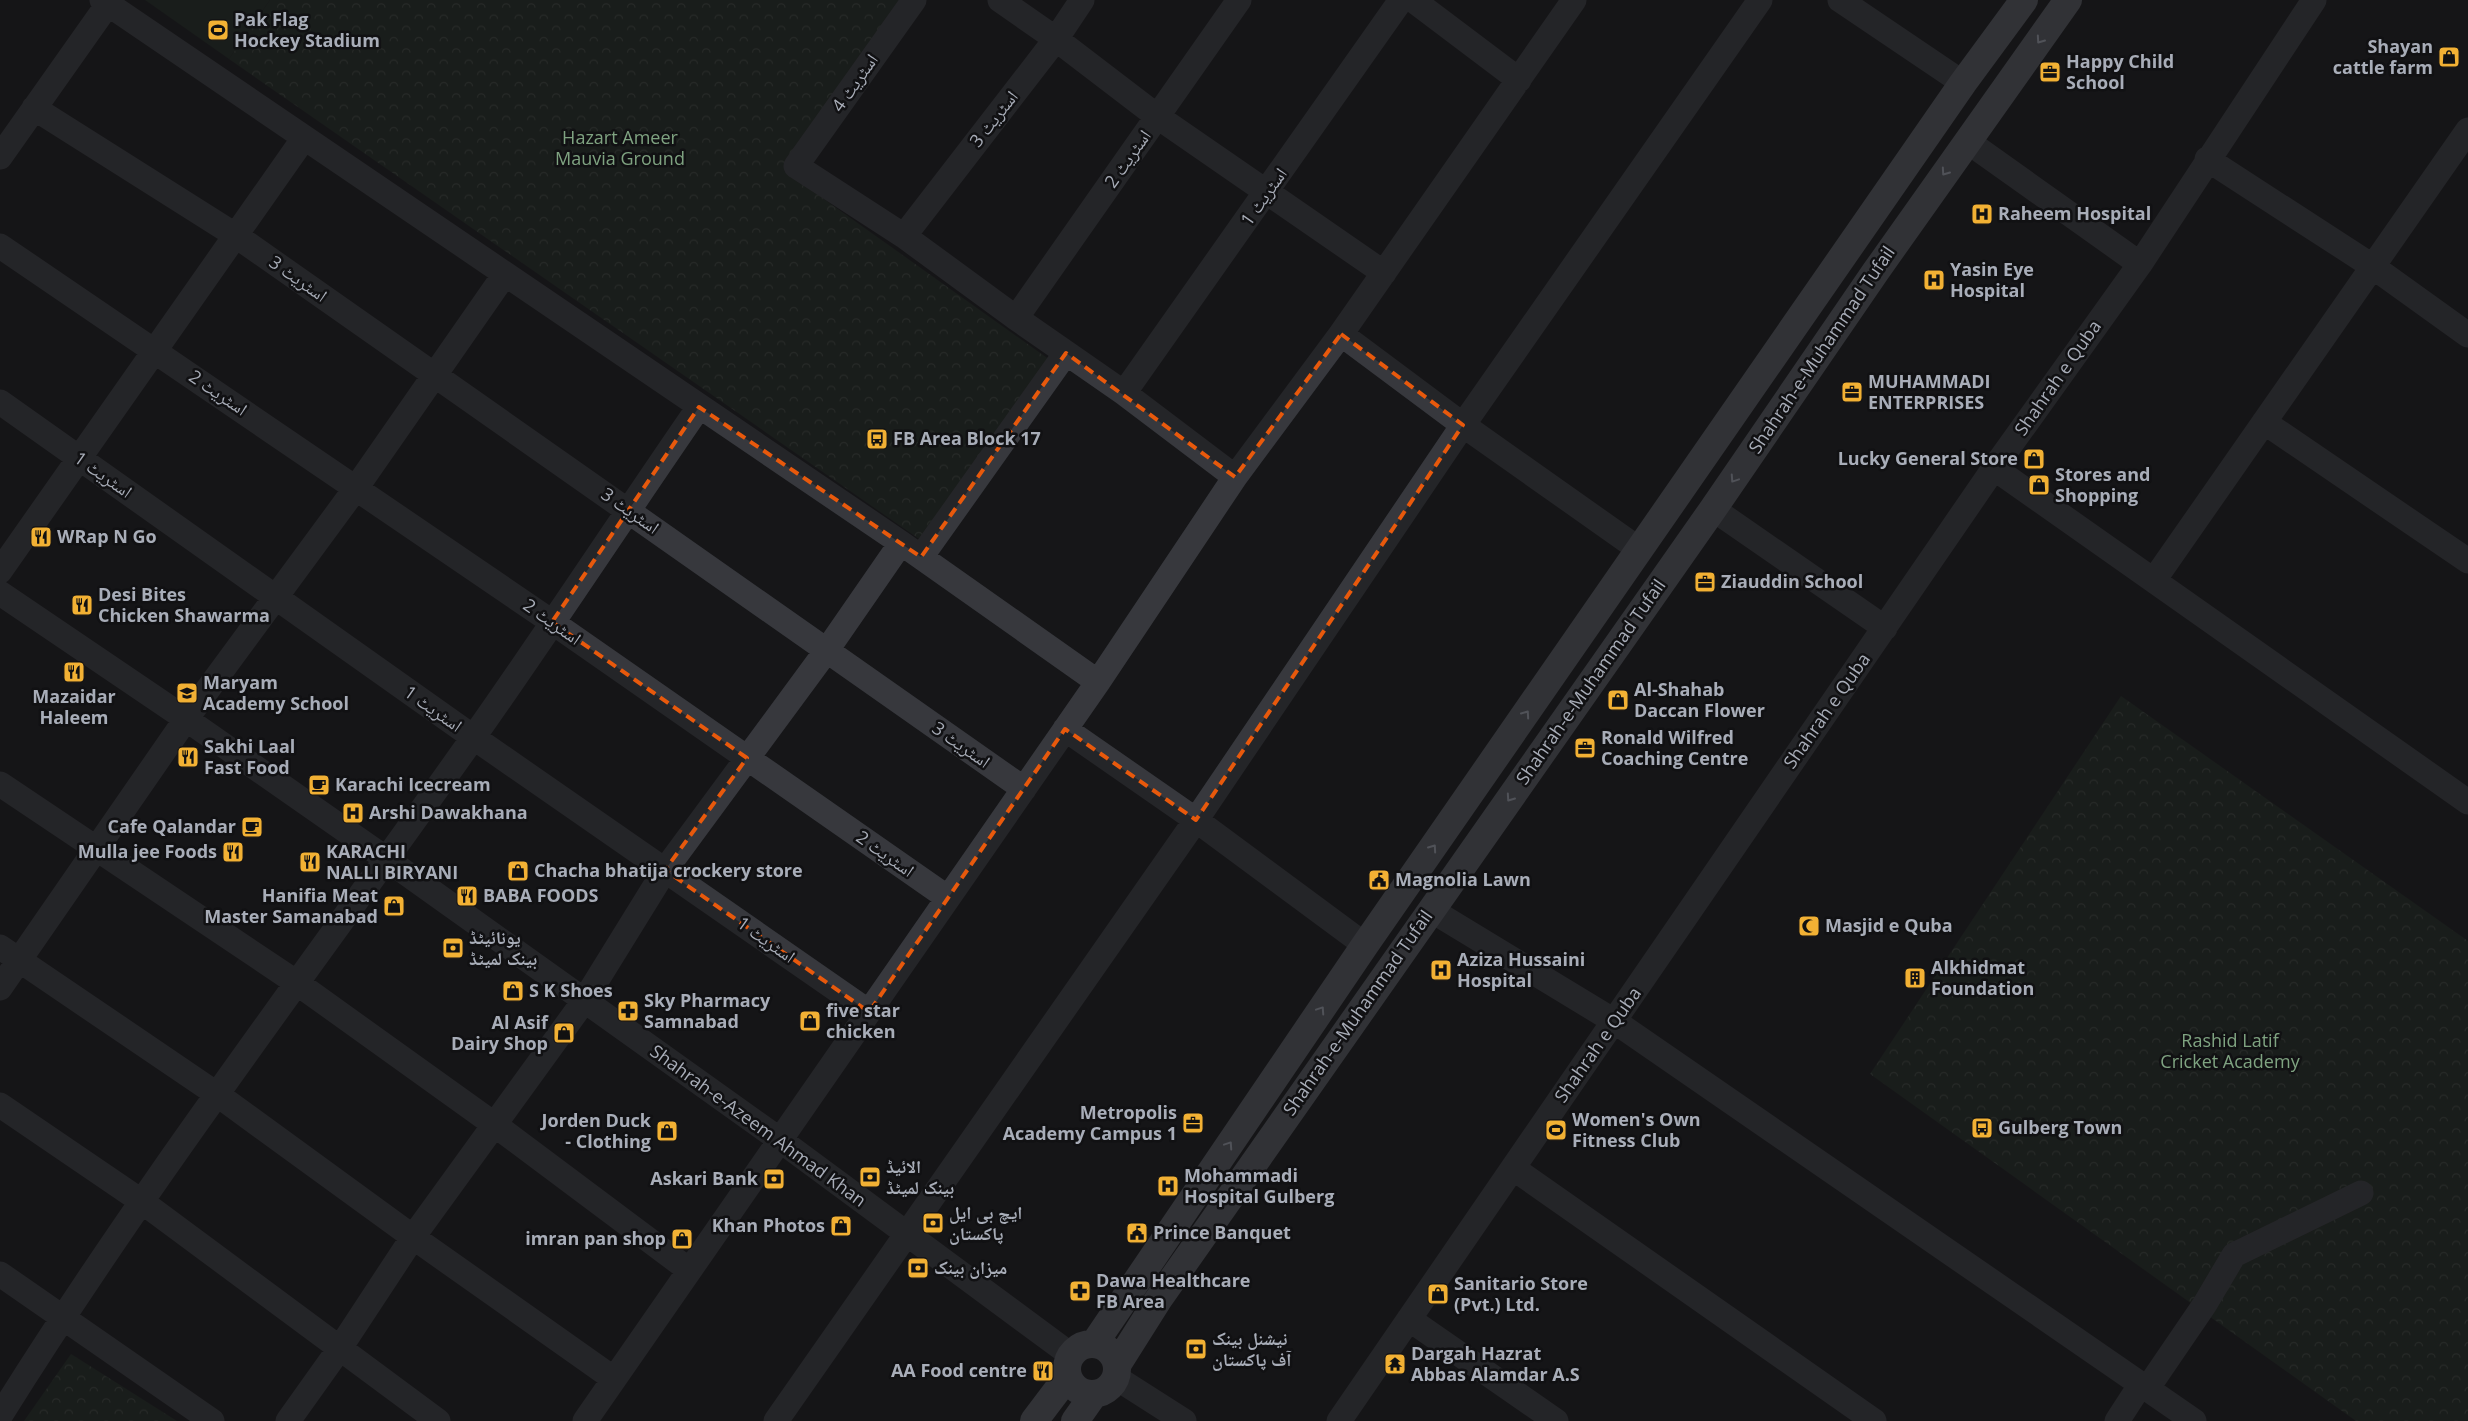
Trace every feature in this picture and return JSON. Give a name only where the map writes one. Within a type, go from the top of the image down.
[{"type":"main road","name":"Shahrah-e-Muhammad Tufail","points":[[1034,1421],[1963,83],[2024,0]]},
{"type":"main road","name":"Shahrah-e-Muhammad Tufail","points":[[1116,1371],[1158,1300],[2068,0]]},
{"type":"main road","points":[[1075,1421],[1094,1394],[1111,1386],[1116,1371],[1109,1350],[1077,1358],[1071,1384],[1078,1390],[1094,1394]]},
{"type":"street","name":"اسٹریٹ 4","points":[[904,236],[796,166],[914,0]]},
{"type":"street","points":[[1000,0],[1056,39],[1158,118],[1384,273]]},
{"type":"street","name":"اسٹریٹ 3","points":[[904,236],[1056,39],[1082,0]]},
{"type":"street","name":"اسٹریٹ 2","points":[[1016,318],[1239,0]]},
{"type":"street","name":"اسٹریٹ 1","points":[[1124,393],[1268,192],[1401,0]]},
{"type":"street","points":[[1413,0],[1519,80]]},
{"type":"street","points":[[585,1421],[1098,682],[1235,477],[1341,334],[1574,0]]},
{"type":"street","points":[[776,1421],[1196,820],[1463,425],[1760,0]]},
{"type":"street","points":[[1840,0],[1963,83]]},
{"type":"street","name":"Shahrah e Quba","points":[[1339,1421],[1994,468],[2140,264],[2207,159],[2314,0]]},
{"type":"street","points":[[0,157],[105,2],[901,543],[1098,682]]},
{"type":"street","name":"اسٹریٹ 3","points":[[34,108],[235,235],[1024,789]]},
{"type":"street","points":[[2154,580],[2468,130]]},
{"type":"street","points":[[0,571],[78,457],[304,138]]},
{"type":"street","points":[[1967,142],[2140,264]]},
{"type":"street","points":[[2207,159],[2372,266],[2468,335]]},
{"type":"street","points":[[904,236],[1016,318],[1124,393],[1235,477]]},
{"type":"street","name":"اسٹریٹ 2","points":[[0,246],[552,622],[948,898]]},
{"type":"street","points":[[0,988],[10,953],[97,848],[186,719],[356,488],[505,274]]},
{"type":"street","points":[[1341,334],[1463,425],[1640,550]]},
{"type":"street","points":[[921,558],[1066,353]]},
{"type":"street","name":"اسٹریٹ 1","points":[[0,402],[474,738],[869,1012]]},
{"type":"street","points":[[0,1416],[62,1316],[141,1201],[385,858],[474,738],[700,406]]},
{"type":"street","points":[[2264,422],[2468,561]]},
{"type":"street","points":[[1994,468],[2468,802]]},
{"type":"street","points":[[1713,509],[1885,628]]},
{"type":"street","points":[[288,1421],[340,1348],[413,1237],[584,1001],[665,870],[827,650],[901,543]]},
{"type":"street","name":"Shahrah-e-Azeem Ahmad Khan","points":[[0,594],[186,719],[385,858],[780,1140],[1077,1358]]},
{"type":"street","points":[[1065,729],[1196,820],[1365,945]]},
{"type":"street","points":[[0,784],[297,983],[495,1125],[689,1270]]},
{"type":"street","points":[[1431,910],[1614,1022],[2194,1421]]},
{"type":"street","points":[[10,953],[218,1095],[413,1237],[614,1379]]},
{"type":"street","points":[[0,1105],[141,1201],[438,1421]]},
{"type":"street","points":[[1513,1168],[1874,1421]]},
{"type":"street","points":[[2117,1421],[2205,1304],[2234,1255],[2361,1193]]},
{"type":"street","points":[[0,1274],[212,1421]]},
{"type":"street","points":[[1409,1319],[1556,1421]]},
{"type":"street","points":[[1116,1371],[1184,1421]]},
{"type":"highlighted area","points":[[1341,334],[1463,425],[1196,820],[1065,729],[869,1012],[665,870],[747,758],[552,622],[699,407],[921,557],[1066,353],[1235,477]]},
{"type":"green space","name":"Pak Flag Hockey Stadium","points":[[145,0],[270,0],[229,59]]},
{"type":"green space","name":"Hazart Ameer Mauvia Ground","points":[[270,0],[902,0],[786,172],[1050,360],[922,541],[229,59]]},
{"type":"green space","name":"Rashid Latif Cricket Academy","points":[[2121,696],[2468,941],[2468,1421],[2356,1421],[1870,1074]]},
{"type":"green space","points":[[71,1354],[177,1421],[24,1421]]},
{"type":"place","name":"Pak Flag Hockey Stadium","points":[[218,30]]},
{"type":"place","name":"Shayan cattle farm","points":[[2449,57]]},
{"type":"place","name":"Happy Child School","points":[[2050,72]]},
{"type":"place","name":"Raheem Hospital","points":[[1982,214]]},
{"type":"place","name":"Yasin Eye Hospital","points":[[1934,280]]},
{"type":"place","name":"MUHAMMADI ENTERPRISES","points":[[1852,392]]},
{"type":"place","name":"FB Area Block 17","points":[[877,439]]},
{"type":"place","name":"Lucky General Store","points":[[2034,459]]},
{"type":"place","name":"Stores and Shopping","points":[[2039,485]]},
{"type":"place","name":"WRap N Go","points":[[41,537]]},
{"type":"place","name":"Ziauddin School","points":[[1705,582]]},
{"type":"place","name":"Desi Bites Chicken Shawarma","points":[[82,605]]},
{"type":"place","name":"Mazaidar Haleem","points":[[74,672]]},
{"type":"place","name":"Maryam Academy School","points":[[187,693]]},
{"type":"place","name":"Al-Shahab Daccan Flower","points":[[1618,700]]},
{"type":"place","name":"Ronald Wilfred Coaching Centre","points":[[1585,748]]},
{"type":"place","name":"Sakhi Laal Fast Food","points":[[188,757]]},
{"type":"place","name":"Karachi Icecream","points":[[319,785]]},
{"type":"place","name":"Arshi Dawakhana","points":[[353,813]]},
{"type":"place","name":"Cafe Qalandar","points":[[252,827]]},
{"type":"place","name":"Mulla jee Foods","points":[[233,852]]},
{"type":"place","name":"KARACHI NALLI BIRYANI","points":[[310,862]]},
{"type":"place","name":"Chacha bhatija crockery store","points":[[518,871]]},
{"type":"place","name":"Magnolia Lawn","points":[[1379,880]]},
{"type":"place","name":"BABA FOODS","points":[[467,896]]},
{"type":"place","name":"Hanifia Meat Master Samanabad","points":[[394,906]]},
{"type":"place","name":"Masjid e Quba","points":[[1809,926]]},
{"type":"place","name":"یونائیٹڈ بینک لمیٹڈ","points":[[453,948]]},
{"type":"place","name":"Aziza Hussaini Hospital","points":[[1441,970]]},
{"type":"place","name":"Alkhidmat Foundation","points":[[1915,978]]},
{"type":"place","name":"S K Shoes","points":[[513,991]]},
{"type":"place","name":"Sky Pharmacy Samnabad","points":[[628,1011]]},
{"type":"place","name":"five star chicken","points":[[810,1021]]},
{"type":"place","name":"Al Asif Dairy Shop","points":[[564,1033]]},
{"type":"place","name":"Metropolis Academy Campus 1","points":[[1193,1123]]},
{"type":"place","name":"Gulberg Town","points":[[1982,1128]]},
{"type":"place","name":"Women's Own Fitness Club","points":[[1556,1130]]},
{"type":"place","name":"Jorden Duck - Clothing","points":[[667,1131]]},
{"type":"place","name":"الائیڈ بینک لمیٹڈ","points":[[870,1177]]},
{"type":"place","name":"Askari Bank","points":[[774,1179]]},
{"type":"place","name":"Mohammadi Hospital Gulberg","points":[[1168,1186]]},
{"type":"place","name":"ایچ بی ایل پاکستان","points":[[933,1223]]},
{"type":"place","name":"Khan Photos","points":[[841,1226]]},
{"type":"place","name":"Prince Banquet","points":[[1137,1233]]},
{"type":"place","name":"imran pan shop","points":[[682,1239]]},
{"type":"place","name":"میزان بینک","points":[[918,1268]]},
{"type":"place","name":"Dawa Healthcare FB Area","points":[[1080,1291]]},
{"type":"place","name":"Sanitario Store (Pvt.) Ltd.","points":[[1438,1294]]},
{"type":"place","name":"نیشنل بینک آف پاکستان","points":[[1196,1349]]},
{"type":"place","name":"Dargah Hazrat Abbas Alamdar A.S","points":[[1395,1364]]},
{"type":"place","name":"AA Food centre","points":[[1043,1371]]}]
